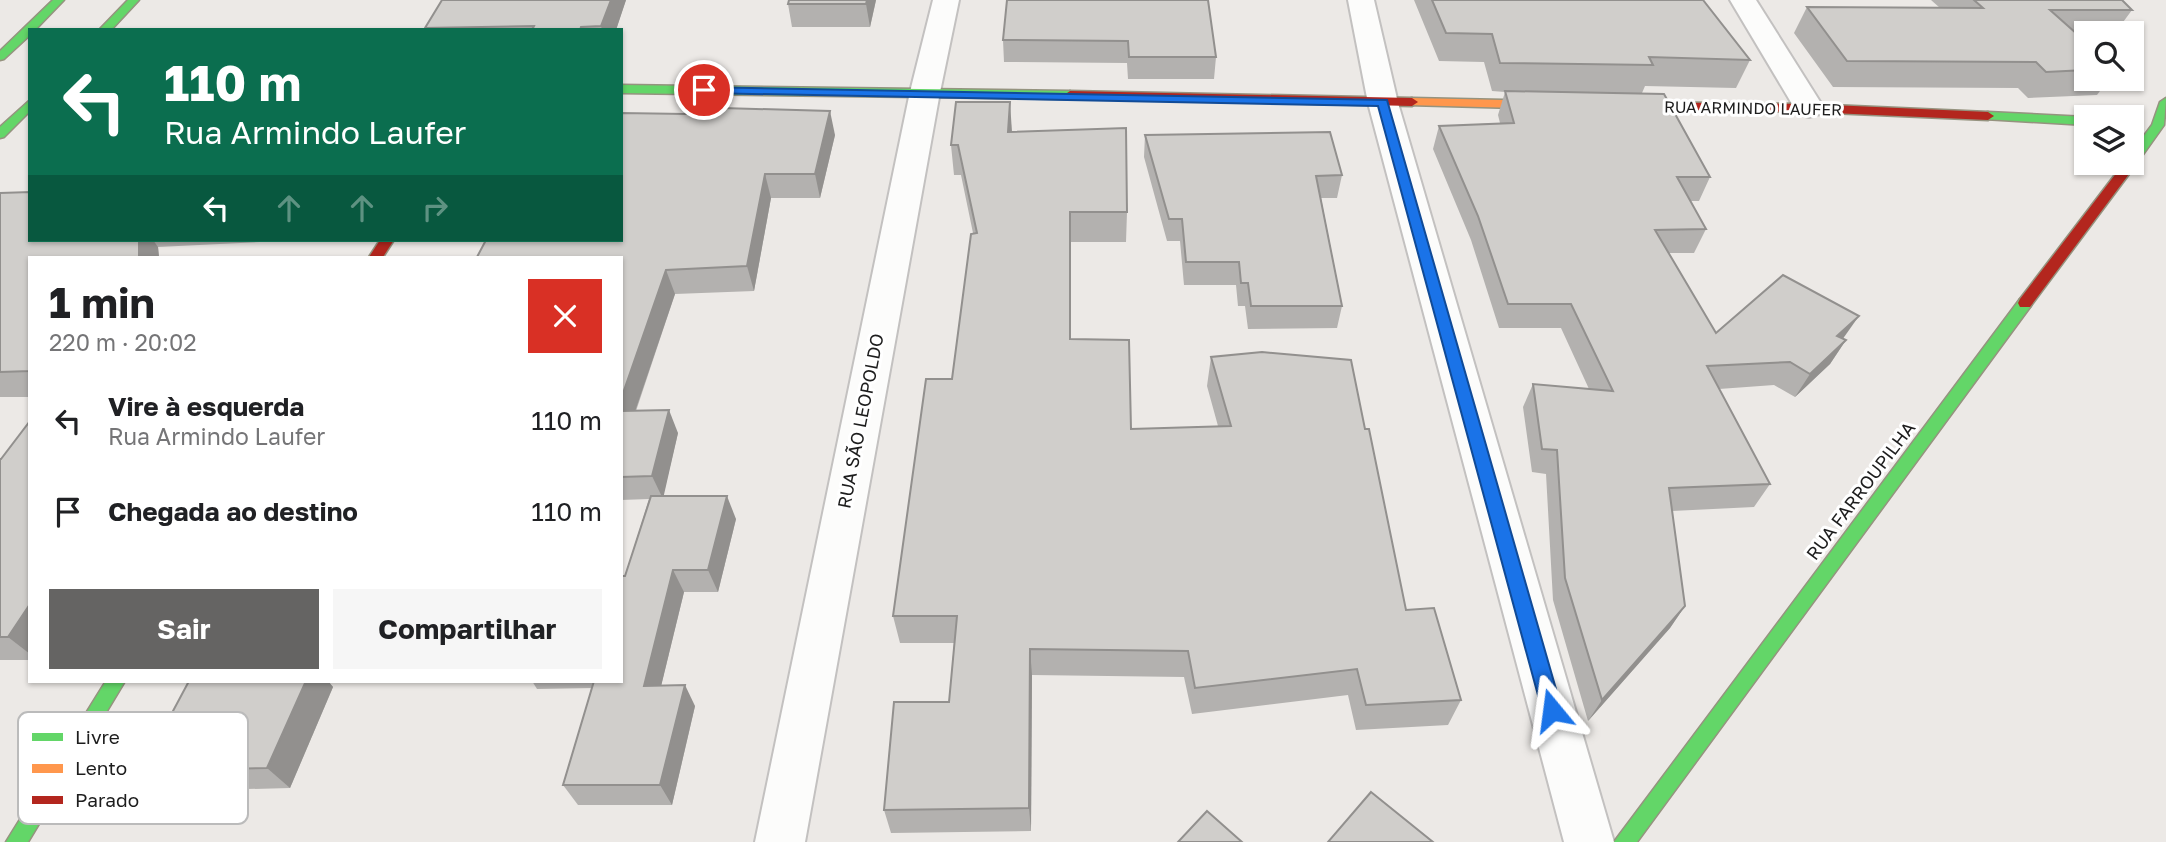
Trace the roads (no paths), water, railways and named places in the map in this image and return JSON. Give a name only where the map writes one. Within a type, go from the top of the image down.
[{"type":"street","points":[[34,28],[59,0]]},
{"type":"street","points":[[106,28],[134,0]]},
{"type":"street","name":"RUA SÃO LEOPOLDO","points":[[780,842],[925,92],[946,0]]},
{"type":"street","points":[[1361,0],[1383,103],[1589,842]]},
{"type":"street","points":[[1743,0],[1809,108]]},
{"type":"street","points":[[3,64],[28,35]]},
{"type":"street","points":[[623,89],[1575,105]]},
{"type":"street","name":"RUA FARROUPILHA","points":[[2144,144],[2158,125],[2166,102]]},
{"type":"street","name":"RUA ARMINDO LAUFER","points":[[1603,105],[1809,108],[2074,120]]},
{"type":"street","points":[[0,134],[28,106]]},
{"type":"street","points":[[2144,124],[2158,125]]},
{"type":"street","name":"RUA FARROUPILHA","points":[[1624,842],[2121,175]]},
{"type":"street","points":[[97,712],[115,683]]},
{"type":"street","points":[[16,842],[27,824]]}]
